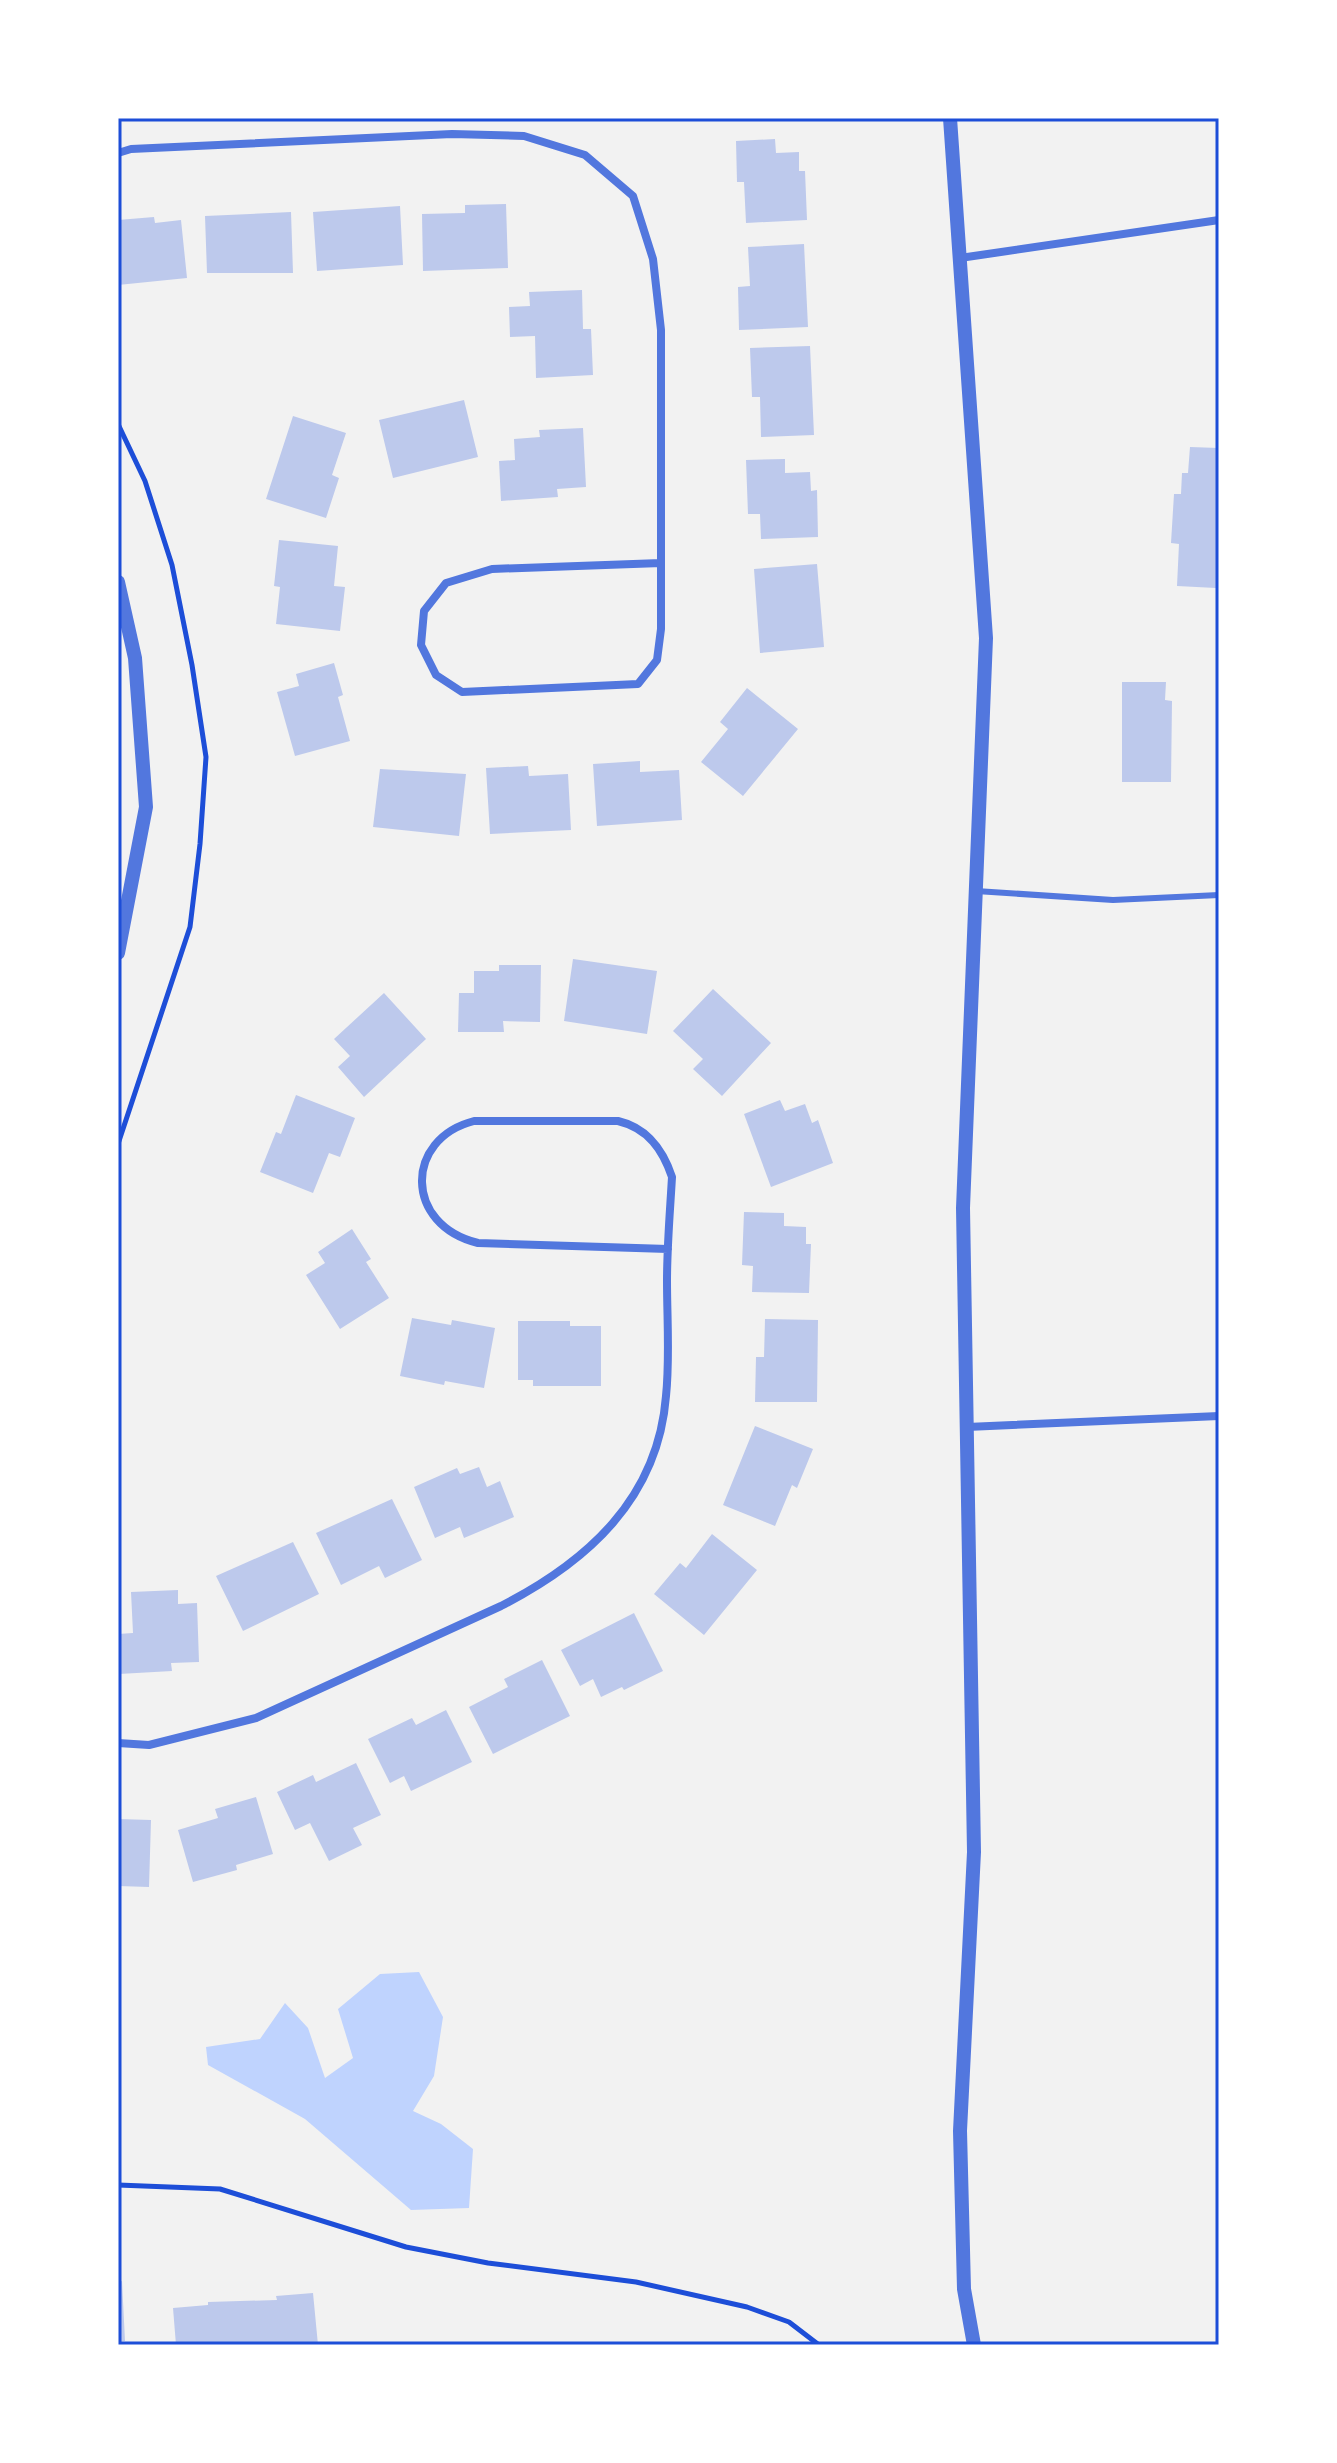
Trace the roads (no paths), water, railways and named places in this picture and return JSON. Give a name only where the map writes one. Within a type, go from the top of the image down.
[{"type":"street","points":[[950,118],[986,638],[963,1208],[974,1852],[960,2131],[964,2289],[974,2345]]},
{"type":"street","points":[[118,153],[131,149],[452,134],[524,136],[585,155],[633,196],[653,259],[661,330],[661,563],[661,629],[657,660],[638,684],[462,692],[436,675],[421,645],[424,611],[446,583],[492,569],[661,563]]},
{"type":"street","points":[[960,258],[1219,220]]},
{"type":"street","points":[[118,582],[135,658],[146,807],[118,953]]},
{"type":"street","points":[[118,1743],[149,1745],[256,1718],[501,1606],[540,1586],[593,1546],[635,1492],[649,1465],[662,1428],[666,1396],[672,1177],[668,1164],[653,1140],[629,1123],[618,1121],[474,1121],[459,1124],[449,1132],[427,1161],[421,1193],[427,1208],[448,1231],[464,1240],[668,1249]]},
{"type":"street","points":[[967,1427],[1219,1416]]},
{"type":"lane","points":[[976,891],[1113,900],[1219,895]]},
{"type":"water","points":[[419,1972],[443,2017],[434,2076],[413,2111],[441,2124],[473,2149],[469,2208],[411,2210],[305,2119],[208,2065],[206,2047],[260,2039],[285,2003],[308,2028],[325,2078],[353,2058],[338,2009],[380,1974]]}]
